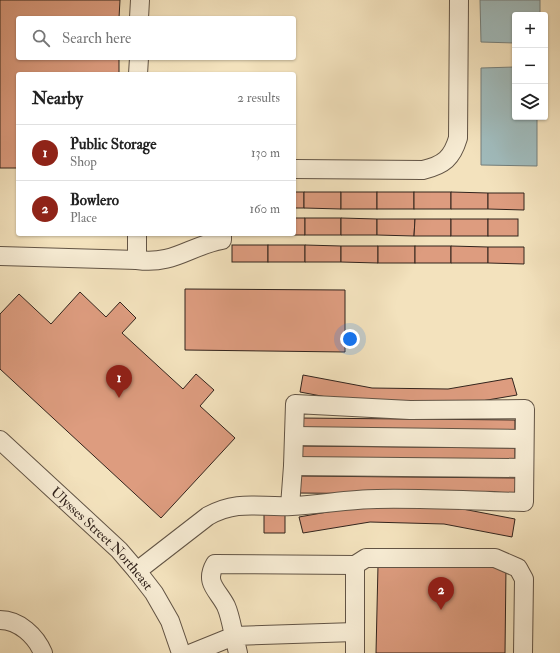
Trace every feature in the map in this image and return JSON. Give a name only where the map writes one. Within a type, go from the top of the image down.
[{"type":"street","points":[[140,0],[140,16]]},
{"type":"street","points":[[296,169],[423,170],[435,167],[454,152],[458,138],[459,0]]},
{"type":"street","points":[[138,72],[139,60]]},
{"type":"street","points":[[137,236],[138,260]]},
{"type":"street","points":[[0,256],[138,260],[150,262],[167,260],[212,242],[222,240],[222,236]]},
{"type":"street","points":[[137,571],[208,516],[220,509],[246,504],[290,506],[376,499],[524,502],[525,409],[410,410],[295,404],[290,506]]},
{"type":"street","points":[[294,436],[524,439]]},
{"type":"street","name":"Ulysses Street Northeast","points":[[0,440],[103,535],[137,571],[154,593],[170,621],[181,653]]},
{"type":"street","points":[[293,466],[524,468]]},
{"type":"street","points":[[236,645],[227,607],[210,581],[210,573],[215,564],[355,565],[366,558],[495,558],[518,568],[524,579],[523,653]]},
{"type":"street","points":[[355,565],[355,653]]},
{"type":"street","points":[[0,620],[16,624],[28,632],[36,640],[43,653]]},
{"type":"street","points":[[192,653],[236,645],[355,632]]},
{"type":"water","points":[[480,0],[540,0],[540,12],[512,12],[512,43],[481,42]]},
{"type":"water","points":[[512,67],[512,120],[537,120],[537,166],[481,165],[481,68]]},
{"type":"building","points":[[0,0],[120,0],[119,16],[16,16],[16,60],[119,60],[119,72],[16,72],[16,168],[0,168]]},
{"type":"building","points":[[296,192],[304,192],[304,208],[296,208]]},
{"type":"building","points":[[304,192],[341,192],[341,209],[304,208]]},
{"type":"building","points":[[341,192],[377,192],[377,209],[341,209]]},
{"type":"building","points":[[377,192],[414,192],[414,209],[377,209]]},
{"type":"building","points":[[414,192],[451,192],[451,209],[414,209]]},
{"type":"building","points":[[451,192],[488,193],[488,209],[451,209]]},
{"type":"building","points":[[488,193],[524,193],[524,210],[488,209]]},
{"type":"building","points":[[296,218],[305,218],[305,235],[296,235]]},
{"type":"building","points":[[305,218],[341,218],[341,235],[305,235]]},
{"type":"building","points":[[341,218],[377,219],[377,235],[341,235]]},
{"type":"building","points":[[377,219],[415,219],[414,236],[377,235]]},
{"type":"building","points":[[415,219],[451,219],[451,236],[414,236]]},
{"type":"building","points":[[451,219],[488,219],[488,236],[451,236]]},
{"type":"building","points":[[488,219],[518,219],[518,236],[488,236]]},
{"type":"building","points":[[232,245],[268,245],[268,262],[232,262]]},
{"type":"building","points":[[268,245],[305,245],[305,262],[268,262]]},
{"type":"building","points":[[305,245],[341,246],[341,262],[305,262]]},
{"type":"building","points":[[341,246],[378,246],[378,263],[341,262]]},
{"type":"building","points":[[378,246],[415,246],[415,263],[378,263]]},
{"type":"building","points":[[415,246],[451,246],[451,263],[415,263]]},
{"type":"building","points":[[451,246],[488,247],[488,263],[451,263]]},
{"type":"building","points":[[488,247],[524,247],[524,264],[488,263]]},
{"type":"building","points":[[185,289],[345,290],[345,352],[185,350]]},
{"type":"building","points":[[80,292],[106,317],[120,302],[136,318],[122,333],[183,389],[196,374],[214,390],[200,406],[235,438],[161,518],[0,369],[0,314],[19,294],[51,324]]},
{"type":"building","points":[[303,375],[372,388],[448,389],[512,378],[517,395],[446,407],[369,405],[300,392]]},
{"type":"building","points":[[299,418],[515,420],[515,436],[299,434]]},
{"type":"building","points":[[298,446],[515,448],[515,465],[298,462]]},
{"type":"building","points":[[298,476],[516,478],[515,495],[298,493]]},
{"type":"building","points":[[367,505],[447,506],[515,519],[512,537],[444,524],[370,522],[303,533],[299,517]]},
{"type":"building","points":[[264,514],[285,515],[285,533],[264,533]]},
{"type":"building","points":[[378,565],[506,566],[505,653],[376,653]]},
{"type":"place","name":"Public Storage","points":[[119,398]]},
{"type":"place","name":"Bowlero","points":[[441,610]]}]
